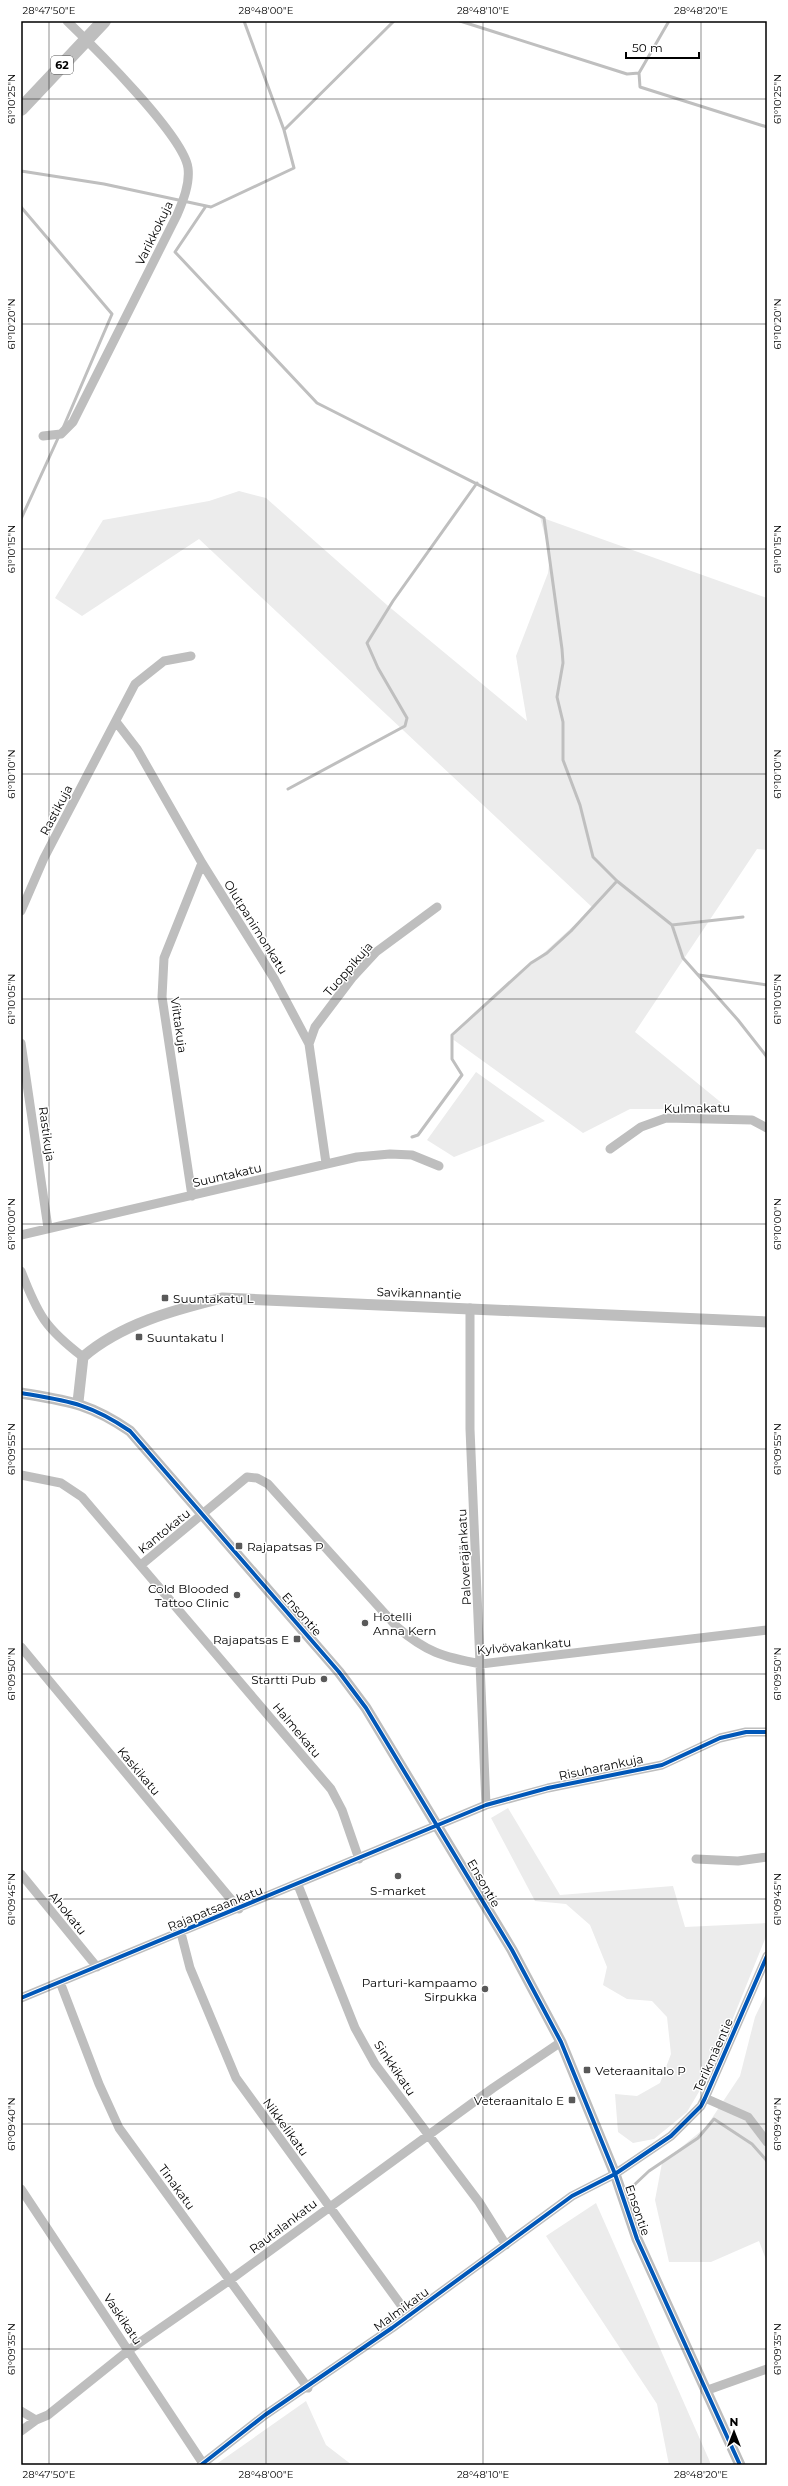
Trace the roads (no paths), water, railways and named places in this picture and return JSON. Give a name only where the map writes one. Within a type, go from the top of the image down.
[{"type":"main road","name":"62","points":[[21,109],[104,21]]},
{"type":"street","name":"Varikkokuja","points":[[43,436],[61,434],[73,422],[177,215],[186,191],[188,168],[180,147],[155,115],[67,21]]},
{"type":"street","name":"Rastikuja","points":[[21,911],[44,858],[117,723],[123,705],[135,684],[147,672],[164,661],[191,656]]},
{"type":"street","name":"Olutpanimonkatu","points":[[117,723],[137,748],[202,863],[275,980],[309,1044],[326,1163]]},
{"type":"street","name":"Viittakuja","points":[[192,1196],[162,996],[164,958],[202,863]]},
{"type":"street","name":"Tuoppikuja","points":[[309,1044],[315,1027],[352,978],[376,952],[437,907]]},
{"type":"street","name":"Rastikuja","points":[[21,1043],[48,1228]]},
{"type":"street","name":"Kulmakatu","points":[[610,1150],[641,1127],[666,1118],[752,1120],[767,1128]]},
{"type":"street","name":"Suuntakatu","points":[[21,1235],[192,1196],[326,1163],[390,1154],[412,1156],[439,1166]]},
{"type":"street","points":[[21,1271],[32,1300],[51,1331],[83,1357],[78,1402]]},
{"type":"street","name":"Savikannantie","points":[[83,1357],[96,1346],[123,1332],[173,1310],[222,1298],[767,1322]]},
{"type":"street","name":"Paloveräjänkatu","points":[[470,1308],[470,1429],[486,1805]]},
{"type":"street","name":"Ensontie","points":[[21,1393],[78,1402],[111,1418],[130,1431],[202,1516],[339,1672],[366,1708],[439,1826],[512,1950],[561,2042],[615,2174],[637,2239],[704,2391],[740,2465]]},
{"type":"street","name":"Halmekatu","points":[[21,1475],[61,1483],[82,1497],[331,1789],[342,1810],[359,1859]]},
{"type":"street","name":"Kylvövakankatu","points":[[202,1516],[247,1477],[257,1478],[268,1484],[403,1632],[420,1646],[454,1659],[481,1664],[767,1630]]},
{"type":"street","name":"Kantokatu","points":[[141,1565],[202,1516]]},
{"type":"street","name":"Kaskikatu","points":[[21,1648],[239,1909]]},
{"type":"street","name":"Risuharankuja","points":[[439,1826],[486,1805],[548,1788],[662,1765],[720,1738],[746,1732],[767,1732]]},
{"type":"street","name":"Rajapatsaankatu","points":[[21,1998],[439,1826]]},
{"type":"street","points":[[696,1859],[738,1861],[767,1857]]},
{"type":"street","name":"Ahokatu","points":[[21,1874],[97,1966]]},
{"type":"street","name":"Sinkkikatu","points":[[298,1885],[355,2028],[375,2064],[427,2136],[479,2202],[506,2245]]},
{"type":"street","name":"Nikkelikatu","points":[[181,1933],[190,1968],[236,2078],[328,2207],[409,2316]]},
{"type":"street","name":"Terikmäentie","points":[[615,2174],[671,2136],[701,2106],[767,1956]]},
{"type":"street","name":"Tinakatu","points":[[60,1982],[99,2084],[119,2128],[308,2388]]},
{"type":"street","name":"Rautalankatu","points":[[21,2432],[36,2420],[48,2415],[129,2350],[230,2280],[328,2207],[561,2042]]},
{"type":"street","points":[[705,2098],[748,2117],[767,2142]]},
{"type":"street","name":"Malmikatu","points":[[203,2464],[265,2415],[308,2388],[409,2316],[572,2196],[615,2174]]},
{"type":"street","name":"Vaskikatu","points":[[21,2189],[129,2350],[203,2464]]},
{"type":"street","points":[[704,2391],[767,2369]]},
{"type":"street","points":[[21,2411],[36,2420]]},
{"type":"waterway","points":[[21,171],[104,184],[211,207],[294,168],[284,130],[244,21]]},
{"type":"waterway","points":[[284,130],[394,21]]},
{"type":"waterway","points":[[460,21],[627,74],[639,73]]},
{"type":"waterway","points":[[669,21],[639,73],[640,87],[767,127]]},
{"type":"waterway","points":[[206,206],[175,252],[317,403],[544,518],[562,649],[563,663],[557,697],[563,722],[563,760],[580,805],[593,857],[617,881],[672,925],[683,958],[738,1020],[767,1057]]},
{"type":"waterway","points":[[21,207],[112,314],[63,428]]},
{"type":"waterway","points":[[21,519],[59,436]]},
{"type":"waterway","points":[[288,789],[405,726],[407,718],[378,668],[367,643],[393,601],[477,483]]},
{"type":"waterway","points":[[412,1137],[418,1135],[462,1075],[452,1059],[452,1035],[531,963],[547,953],[571,931],[617,881]]},
{"type":"waterway","points":[[672,925],[743,917]]},
{"type":"waterway","points":[[699,975],[767,985]]},
{"type":"waterway","points":[[632,2187],[649,2171],[698,2138],[714,2119],[752,2144],[767,2161]]},
{"type":"place","name":"Suuntakatu L","points":[[165,1298]]},
{"type":"place","name":"Suuntakatu I","points":[[139,1337]]},
{"type":"place","name":"Rajapatsas P","points":[[239,1546]]},
{"type":"place","name":"Cold Blooded Tattoo Clinic","points":[[237,1595]]},
{"type":"place","name":"Hotelli Anna Kern","points":[[365,1623]]},
{"type":"place","name":"Rajapatsas E","points":[[297,1639]]},
{"type":"place","name":"Startti Pub","points":[[324,1679]]},
{"type":"place","name":"S-market","points":[[398,1876]]},
{"type":"place","name":"Parturi-kampaamo Sirpukka","points":[[485,1989]]},
{"type":"place","name":"Veteraanitalo P","points":[[587,2070]]},
{"type":"place","name":"Veteraanitalo E","points":[[572,2100]]}]
